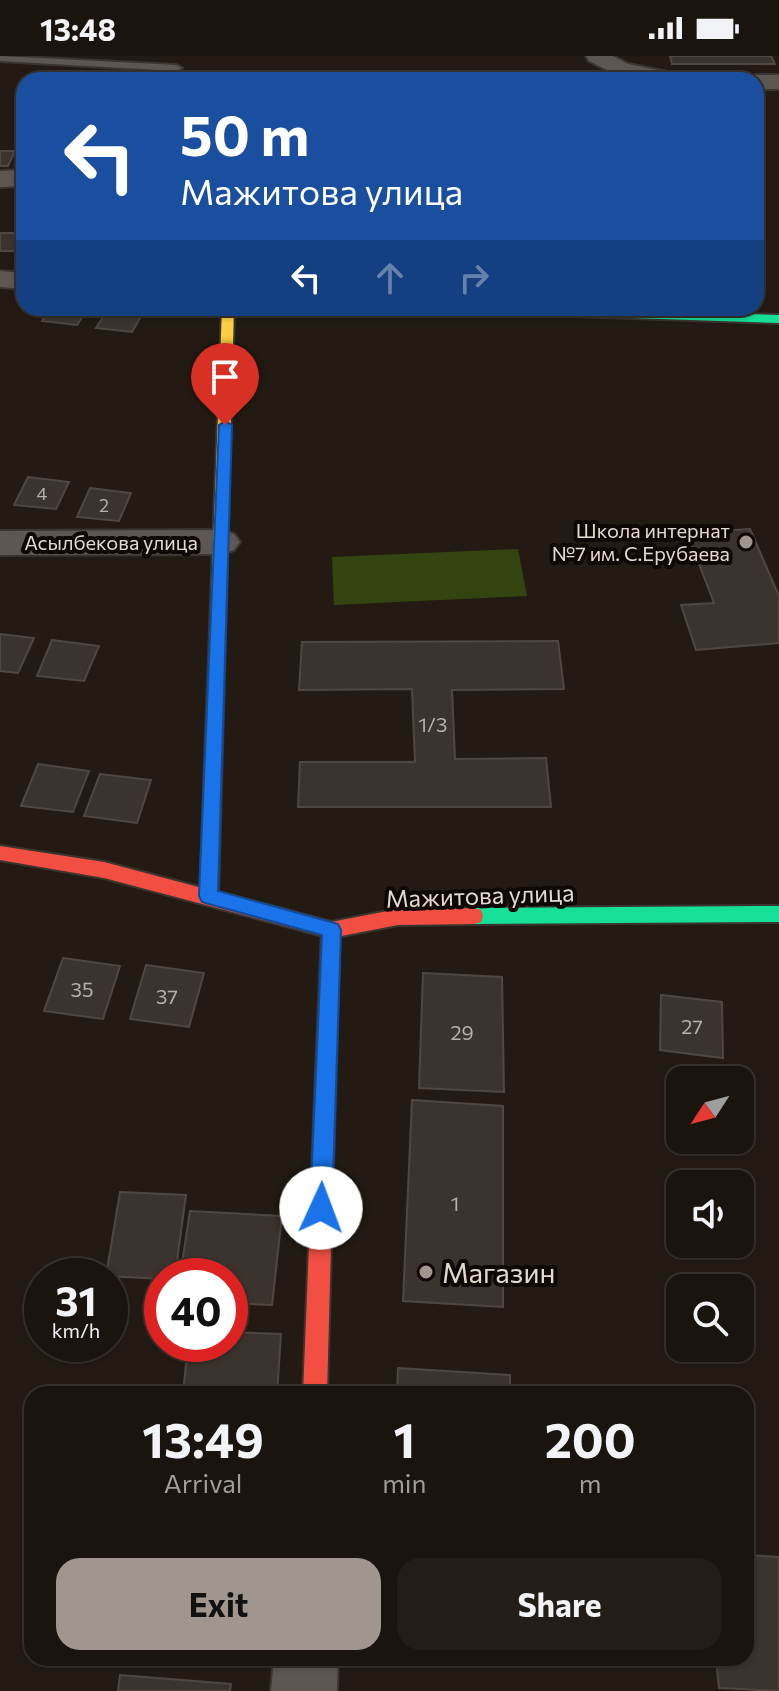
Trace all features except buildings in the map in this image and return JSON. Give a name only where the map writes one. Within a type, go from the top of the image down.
[{"type":"street","points":[[597,56],[620,72]]},
{"type":"street","points":[[209,896],[228,316]]},
{"type":"street","points":[[744,316],[779,319]]},
{"type":"street","name":"Асылбекова улица","points":[[0,543],[222,542]]},
{"type":"street","name":"Мажитова улица","points":[[0,853],[104,870],[331,930],[398,917],[779,914]]},
{"type":"street","points":[[315,1386],[331,930]]},
{"type":"street","points":[[304,1691],[306,1666]]},
{"type":"lane","points":[[0,58],[154,72]]},
{"type":"green space","points":[[518,549],[527,596],[334,605],[332,557]]},
{"type":"traffic: fast","points":[[692,316],[779,319]]},
{"type":"traffic: fast","points":[[474,916],[779,914]]},
{"type":"traffic: slow","points":[[209,896],[228,316]]},
{"type":"traffic: slow","points":[[325,1096],[331,930]]},
{"type":"traffic: jam","points":[[0,853],[104,870],[331,930],[398,917],[474,916]]},
{"type":"traffic: jam","points":[[315,1386],[325,1096]]},
{"type":"place","name":"Школа интернат №7 им. С.Ерубаева","points":[[746,542]]},
{"type":"place","name":"Магазин","points":[[426,1272]]},
{"type":"route","points":[[225,425],[209,896],[331,930],[321,1208]]}]
